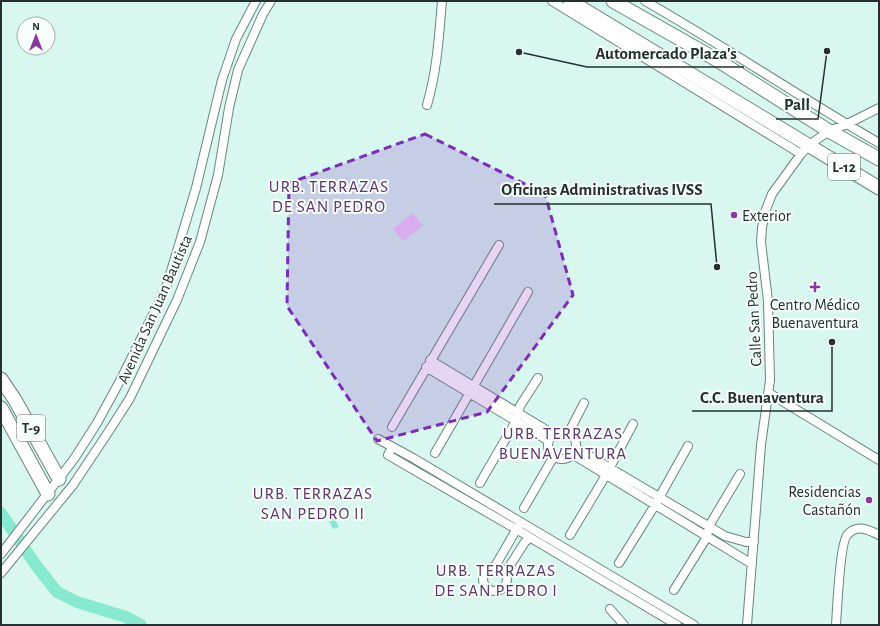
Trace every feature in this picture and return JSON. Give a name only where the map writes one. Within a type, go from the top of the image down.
[{"type":"highway","name":"L-12","points":[[570,1],[805,149],[879,188]]},
{"type":"highway","name":"L-12","points":[[613,1],[717,60],[829,131],[879,159]]},
{"type":"highway","points":[[779,139],[805,149]]},
{"type":"highway","name":"T-9","points":[[1,379],[15,400],[59,478]]},
{"type":"highway","name":"T-9","points":[[1,408],[48,494]]},
{"type":"street","name":"Avenida San Juan Bautista","points":[[1,554],[74,459],[97,423],[121,379],[166,288],[196,188],[222,80],[236,39],[256,1]]},
{"type":"street","name":"Avenida San Juan Bautista","points":[[4,570],[73,485],[109,431],[130,398],[177,300],[200,242],[218,175],[229,108],[238,70],[263,14],[271,1]]},
{"type":"street","points":[[426,105],[431,87],[436,57],[442,1]]},
{"type":"street","points":[[552,1],[660,66],[698,92],[779,139]]},
{"type":"street","name":"L-12","points":[[645,1],[682,22],[879,143]]},
{"type":"street","name":"Calle San Pedro","points":[[747,625],[761,445],[770,380],[770,326],[761,242],[765,212],[772,194],[805,149],[829,131],[879,108]]},
{"type":"street","points":[[392,427],[499,245]]},
{"type":"street","points":[[435,453],[528,292]]},
{"type":"street","points":[[428,364],[551,438]]},
{"type":"street","points":[[480,482],[517,417],[520,406],[538,378]]},
{"type":"street","points":[[769,393],[879,460]]},
{"type":"street","points":[[568,432],[584,403]]},
{"type":"street","points":[[570,534],[633,424]]},
{"type":"street","points":[[560,431],[568,432],[575,439],[574,451],[563,458],[554,456],[550,452],[548,446],[551,438],[560,431]]},
{"type":"street","points":[[378,439],[392,447],[401,457],[519,528],[693,625]]},
{"type":"street","points":[[619,563],[655,505],[688,446]]},
{"type":"street","points":[[392,447],[388,455],[401,457]]},
{"type":"street","points":[[574,451],[607,471],[655,505],[752,564]]},
{"type":"street","points":[[524,508],[554,456]]},
{"type":"street","points":[[607,471],[659,497],[725,536],[739,541],[754,542]]},
{"type":"street","points":[[674,590],[707,537],[709,526],[740,474]]},
{"type":"street","name":"T-9","points":[[59,478],[64,496]]},
{"type":"street","points":[[48,494],[64,496]]},
{"type":"street","points":[[519,528],[530,538],[677,625]]},
{"type":"street","points":[[519,528],[495,568],[485,572],[483,578],[484,584],[489,590],[496,591],[502,589],[506,583],[505,573],[525,542],[530,538]]},
{"type":"street","points":[[836,625],[845,537],[851,531],[862,528],[879,535]]},
{"type":"street","points":[[495,568],[505,573]]},
{"type":"street","points":[[610,609],[624,625]]},
{"type":"highlighted area","points":[[425,134],[545,194],[573,295],[487,412],[377,441],[287,306],[289,183]]},
{"type":"shaded area","points":[[413,213],[423,226],[403,241],[393,229]]},
{"type":"shaded area","points":[[338,507],[340,513],[334,517],[339,527],[333,529],[326,514],[323,512],[325,510],[328,511]]},
{"type":"waterway","points":[[1,513],[35,564],[57,592],[77,602],[126,617],[141,625]]},
{"type":"place","name":"Pall","points":[[827,51]]},
{"type":"place","name":"Automercado Plaza's","points":[[519,52]]},
{"type":"place","name":"Exterior","points":[[734,215]]},
{"type":"place","name":"Oficinas Administrativas IVSS","points":[[717,267]]},
{"type":"place","name":"Centro Médico Buenaventura","points":[[815,287]]},
{"type":"place","name":"C.C. Buenaventura","points":[[832,342]]},
{"type":"place","name":"Residencias Castañón","points":[[869,500]]},
{"type":"district","name":"URB. TERRAZAS DE SAN PEDRO","points":[[329,196]]},
{"type":"district","name":"URB. TERRAZAS BUENAVENTURA","points":[[563,443]]},
{"type":"district","name":"URB. TERRAZAS SAN PEDRO II","points":[[313,503]]},
{"type":"district","name":"URB. TERRAZAS DE SAN PEDRO I","points":[[496,580]]}]
